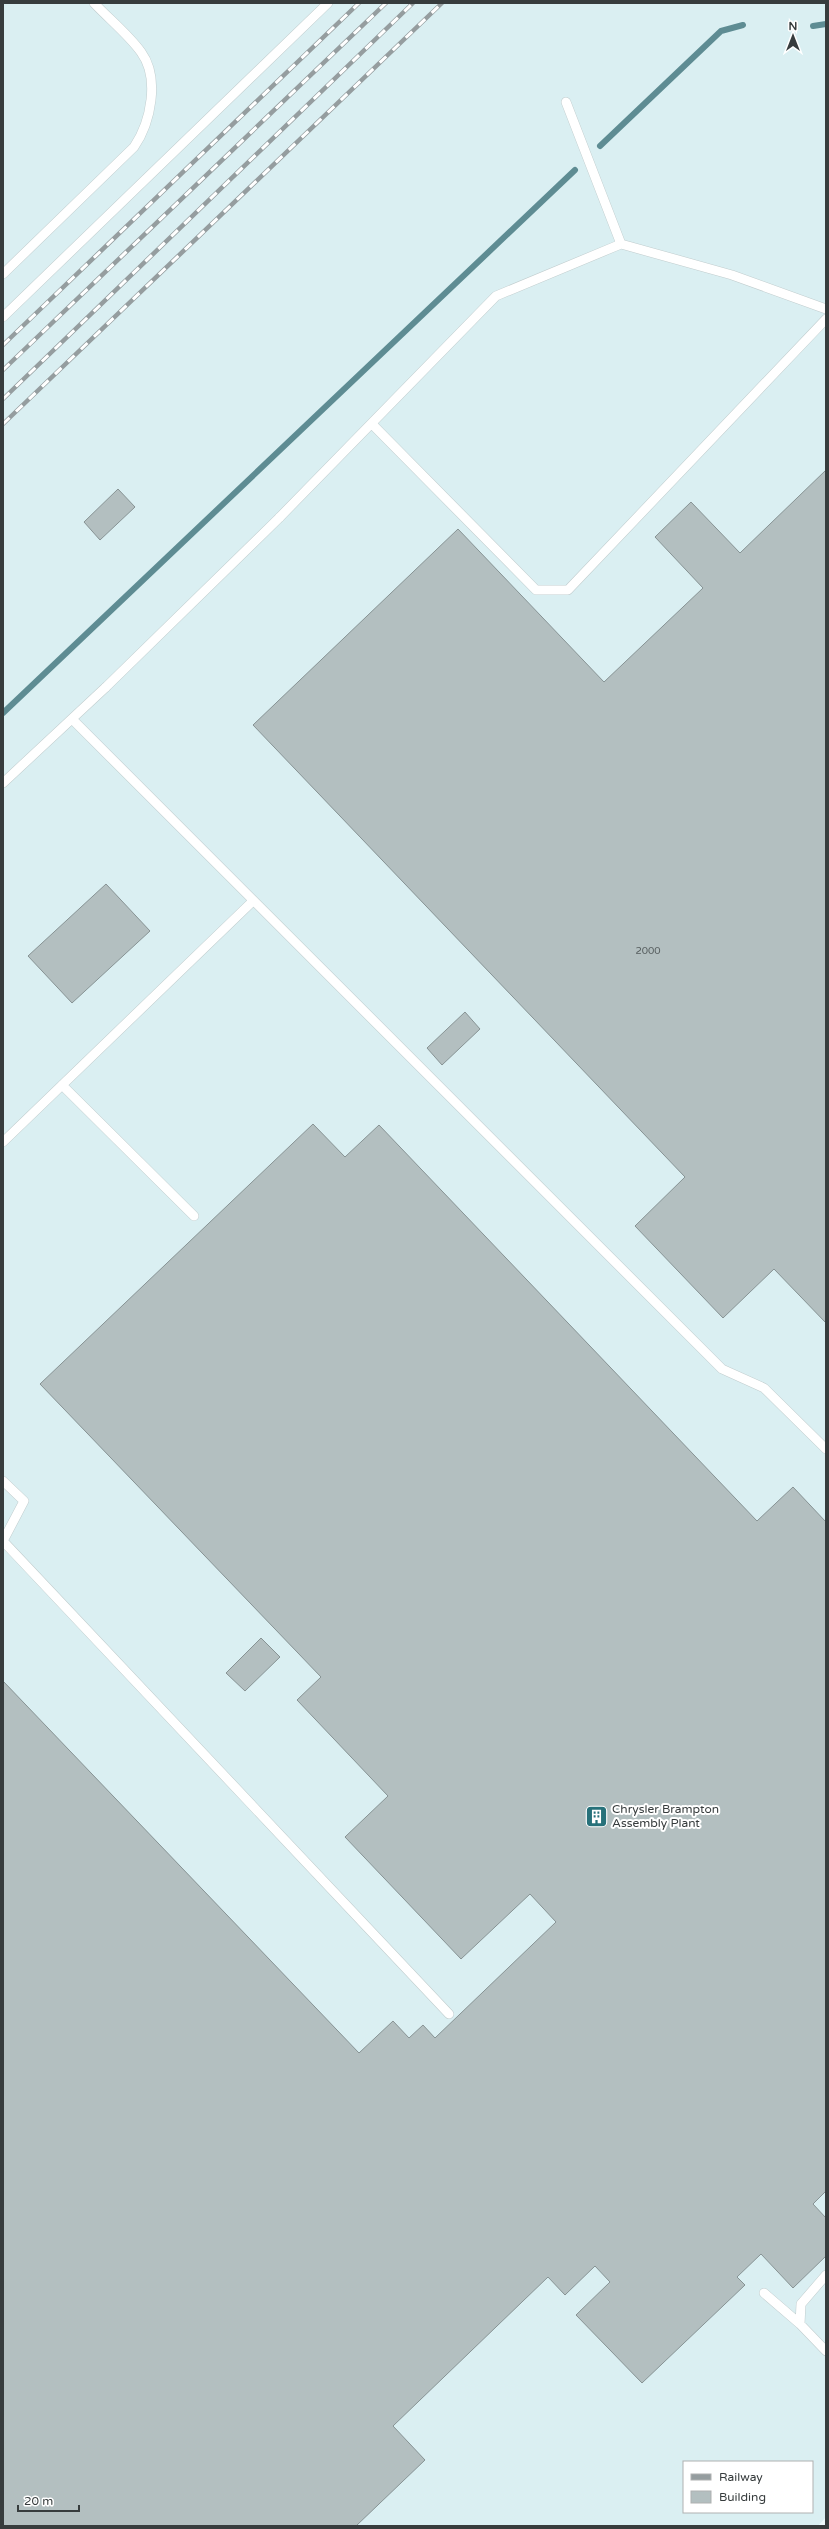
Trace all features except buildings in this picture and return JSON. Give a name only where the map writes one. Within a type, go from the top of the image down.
[{"type":"lane","points":[[3,274],[134,147],[144,131],[152,92],[150,74],[142,52],[94,3]]},
{"type":"lane","points":[[3,317],[328,3]]},
{"type":"lane","points":[[566,102],[621,244]]},
{"type":"lane","points":[[3,784],[106,688],[279,518],[496,296],[621,244],[732,275],[826,310]]},
{"type":"lane","points":[[372,424],[536,590],[568,590],[826,319]]},
{"type":"lane","points":[[72,719],[722,1369],[764,1388],[826,1450]]},
{"type":"lane","points":[[3,1142],[253,901]]},
{"type":"lane","points":[[62,1085],[194,1216]]},
{"type":"lane","points":[[3,1481],[24,1501],[3,1541],[450,2014]]},
{"type":"lane","points":[[800,2324],[801,2304],[826,2276]]},
{"type":"lane","points":[[764,2294],[800,2324],[826,2351]]},
{"type":"shaded area","name":"Chrysler Brampton Assembly Plant","points":[[3,3],[826,3],[826,2517],[818,2526],[3,2526]]},
{"type":"waterway","points":[[813,26],[826,24]]},
{"type":"waterway","points":[[600,146],[721,31],[743,25]]},
{"type":"waterway","points":[[3,713],[575,170]]},
{"type":"railway","points":[[3,345],[359,3]]},
{"type":"railway","points":[[3,370],[386,3]]},
{"type":"railway","points":[[3,399],[413,3]]},
{"type":"railway","points":[[3,424],[442,3]]},
{"type":"place","name":"Chrysler Brampton Assembly Plant","points":[[596,1816]]}]
